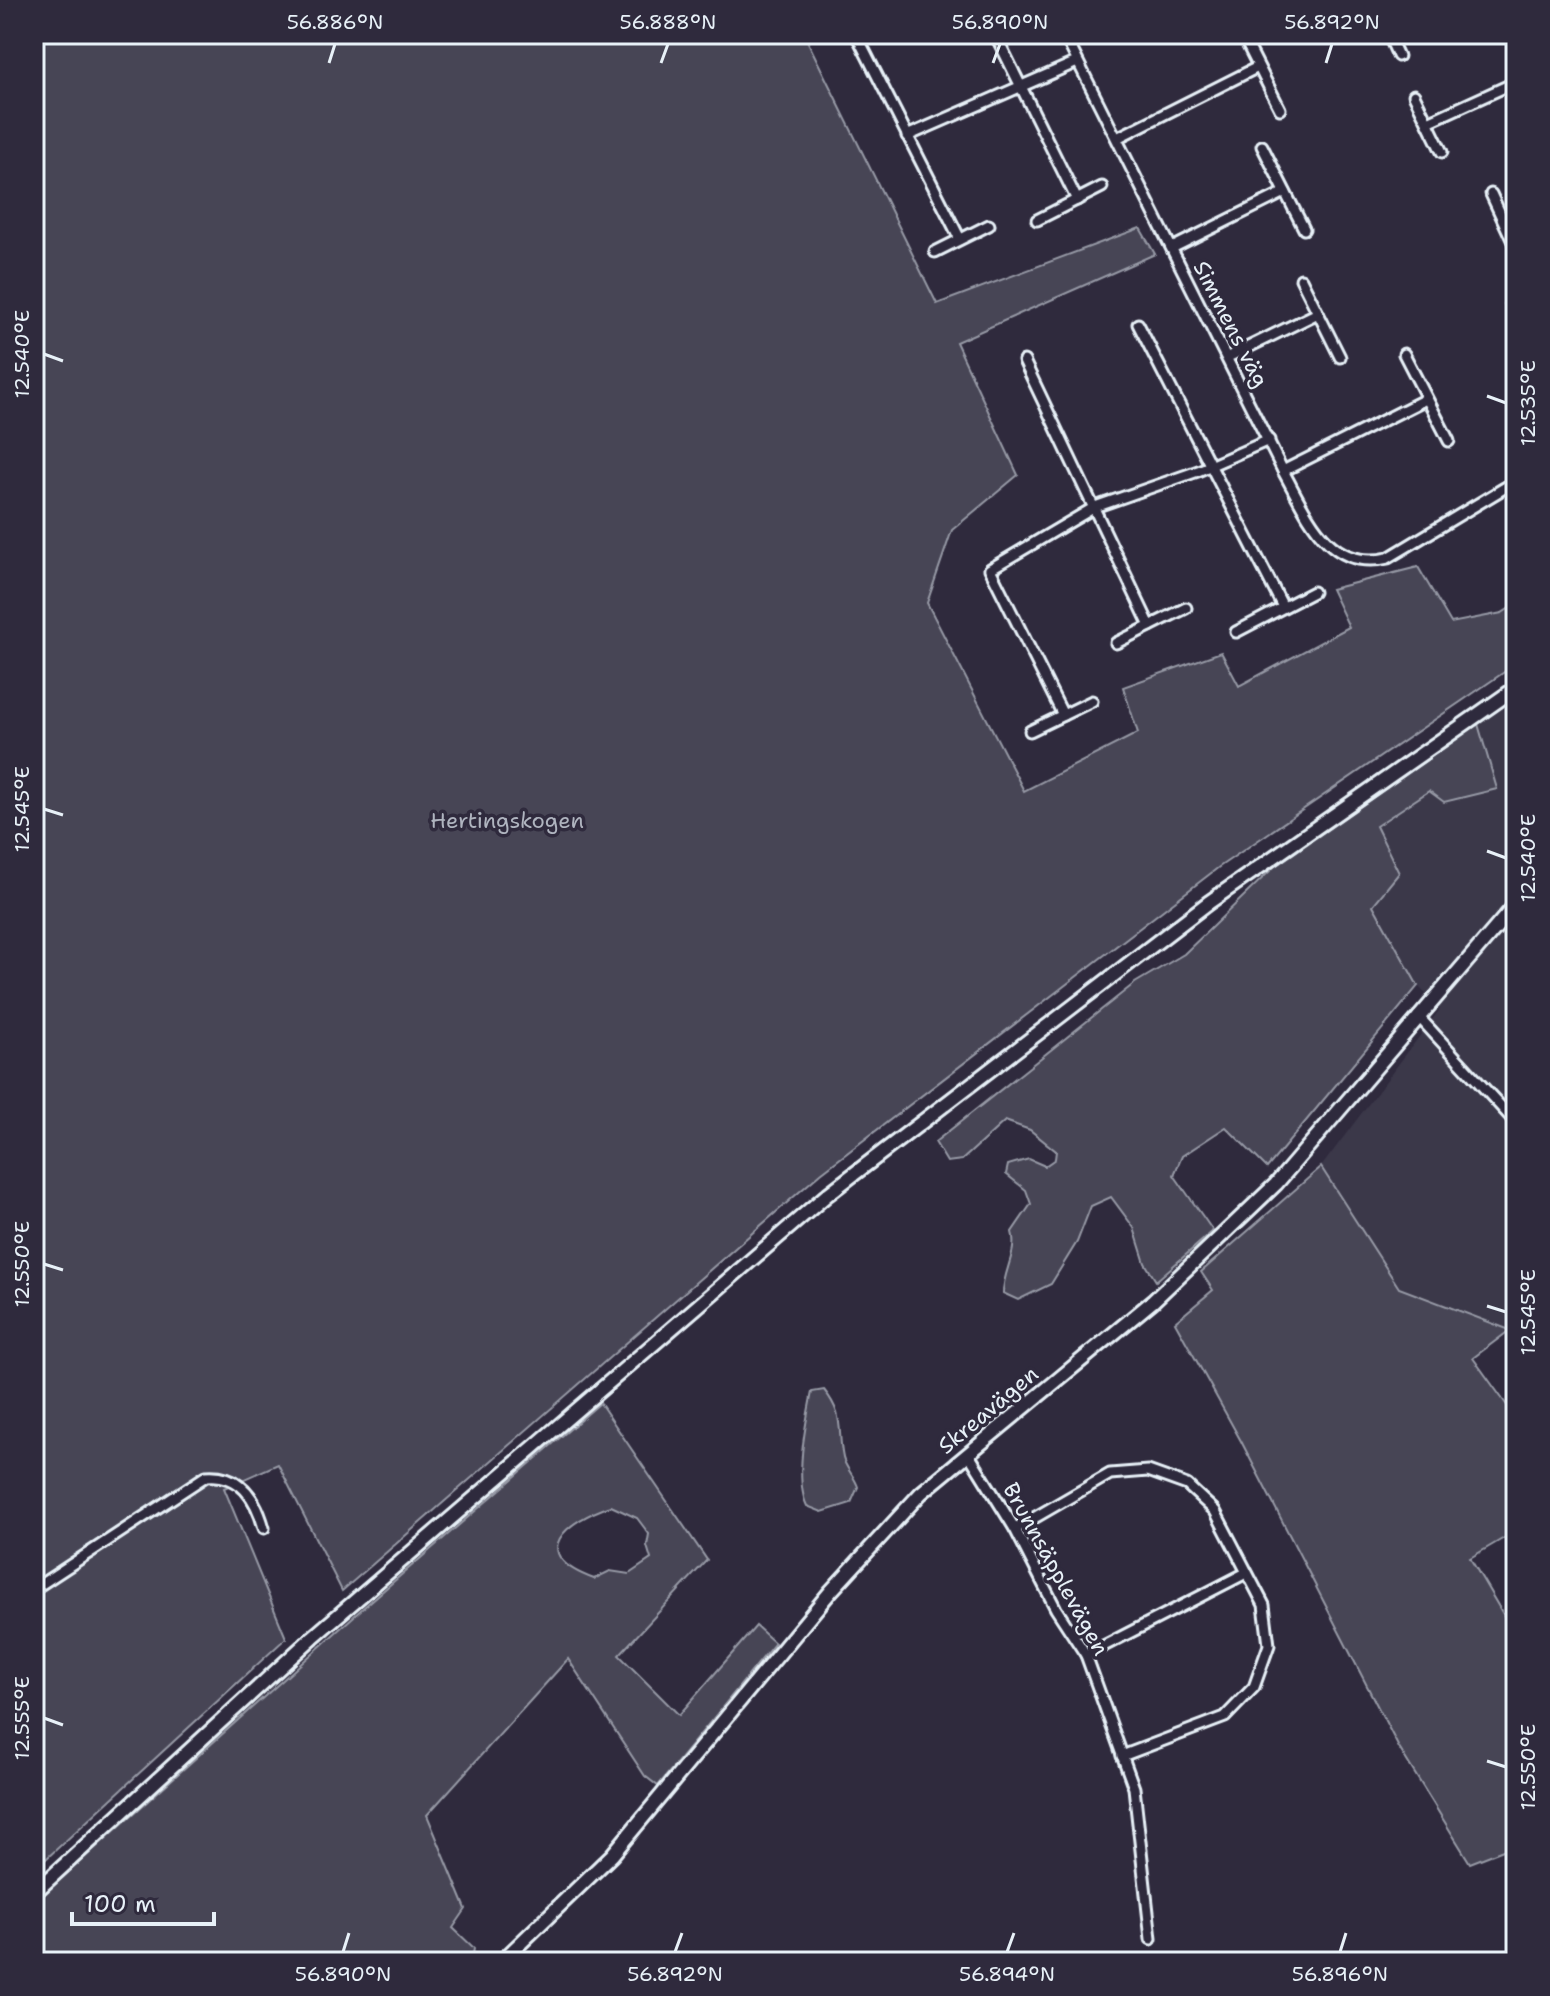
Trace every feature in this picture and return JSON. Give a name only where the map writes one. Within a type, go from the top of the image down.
[{"type":"main road","points":[[34,1893],[313,1637],[828,1194],[1208,903],[1516,688]]},
{"type":"main road","name":"Skreavägen","points":[[501,1962],[612,1855],[856,1563],[921,1493],[1153,1301],[1227,1233],[1276,1184],[1516,904]]},
{"type":"street","points":[[856,34],[960,239]]},
{"type":"street","points":[[995,34],[1077,200]]},
{"type":"street","name":"Simmens väg","points":[[1064,34],[1283,471],[1323,540],[1338,552],[1372,562],[1413,545],[1516,481]]},
{"type":"street","points":[[1242,34],[1280,109]]},
{"type":"street","points":[[1388,34],[1398,56]]},
{"type":"street","points":[[907,136],[1077,62]]},
{"type":"street","points":[[1117,138],[1258,67]]},
{"type":"street","points":[[1428,122],[1516,82]]},
{"type":"street","points":[[1414,95],[1442,152]]},
{"type":"street","points":[[1262,146],[1304,229]]},
{"type":"street","points":[[1037,220],[1102,187]]},
{"type":"street","points":[[1172,248],[1285,192]]},
{"type":"street","points":[[1491,194],[1516,248]]},
{"type":"street","points":[[1505,223],[1516,217]]},
{"type":"street","points":[[935,252],[989,225]]},
{"type":"street","points":[[1301,279],[1340,357]]},
{"type":"street","points":[[1511,304],[1516,315]]},
{"type":"street","points":[[1228,357],[1318,313]]},
{"type":"street","points":[[1138,324],[1213,465],[1283,607]]},
{"type":"street","points":[[1404,354],[1449,441]]},
{"type":"street","points":[[1024,361],[1150,626]]},
{"type":"street","points":[[1283,471],[1426,399]]},
{"type":"street","points":[[1063,715],[990,569],[1095,507],[1213,465],[1269,440]]},
{"type":"street","points":[[1236,632],[1313,592]]},
{"type":"street","points":[[1116,643],[1186,608]]},
{"type":"street","points":[[1030,731],[1092,701]]},
{"type":"street","points":[[1418,1016],[1516,1123]]},
{"type":"street","name":"Brunnsäpplevägen","points":[[968,1453],[1015,1529],[1056,1609],[1086,1655],[1134,1788],[1151,1939]]},
{"type":"street","points":[[1015,1529],[1110,1474],[1148,1471],[1187,1485],[1215,1511],[1264,1605],[1269,1645],[1254,1687],[1225,1717],[1122,1756]]},
{"type":"street","points":[[34,1589],[206,1476],[220,1475],[242,1485],[257,1503],[264,1528]]},
{"type":"street","points":[[1086,1655],[1246,1573]]},
{"type":"shaded area","points":[[1516,701],[1516,1327],[1510,1330],[1399,1288],[1321,1167],[1440,1009],[1418,986],[1373,905],[1376,826],[1429,791],[1497,789],[1478,724]]},
{"type":"green space","name":"Hertingskogen","points":[[34,34],[804,34],[937,304],[1140,228],[1155,254],[956,342],[1018,475],[952,530],[927,603],[1024,791],[1138,733],[1123,687],[1221,652],[1239,686],[1349,627],[1331,589],[1418,567],[1451,623],[1502,613],[1516,604],[1516,664],[1219,867],[821,1173],[342,1591],[278,1464],[224,1488],[286,1638],[34,1870]]},
{"type":"green space","points":[[1478,724],[1497,789],[1444,802],[1429,791],[1376,826],[1399,873],[1373,905],[1418,986],[1267,1168],[1226,1127],[1182,1156],[1174,1175],[1213,1231],[1156,1281],[1145,1263],[1134,1228],[1111,1197],[1091,1206],[1077,1242],[1051,1284],[1018,1300],[1003,1293],[1013,1247],[1012,1232],[1031,1204],[1026,1190],[1006,1174],[1008,1165],[1029,1159],[1045,1166],[1055,1159],[1056,1151],[1030,1130],[1005,1121],[962,1160],[947,1162],[935,1142],[1135,983],[1184,954],[1274,867]]},
{"type":"green space","points":[[1321,1167],[1399,1288],[1510,1330],[1473,1358],[1516,1418],[1516,1531],[1470,1558],[1516,1636],[1516,1845],[1470,1863],[1399,1748],[1241,1441],[1175,1322],[1213,1290],[1201,1272]]},
{"type":"green space","points":[[824,1390],[838,1415],[844,1461],[858,1487],[851,1503],[822,1512],[807,1506],[801,1466],[812,1392]]},
{"type":"green space","points":[[600,1403],[707,1560],[619,1655],[679,1715],[756,1626],[775,1643],[658,1786],[645,1776],[568,1659],[427,1815],[466,1909],[453,1928],[474,1948],[472,1962],[34,1962],[34,1903],[363,1608]],"holes":[[[611,1506],[637,1518],[649,1534],[647,1546],[651,1559],[629,1574],[610,1571],[594,1579],[561,1559],[557,1549],[560,1539],[580,1520]]]}]
